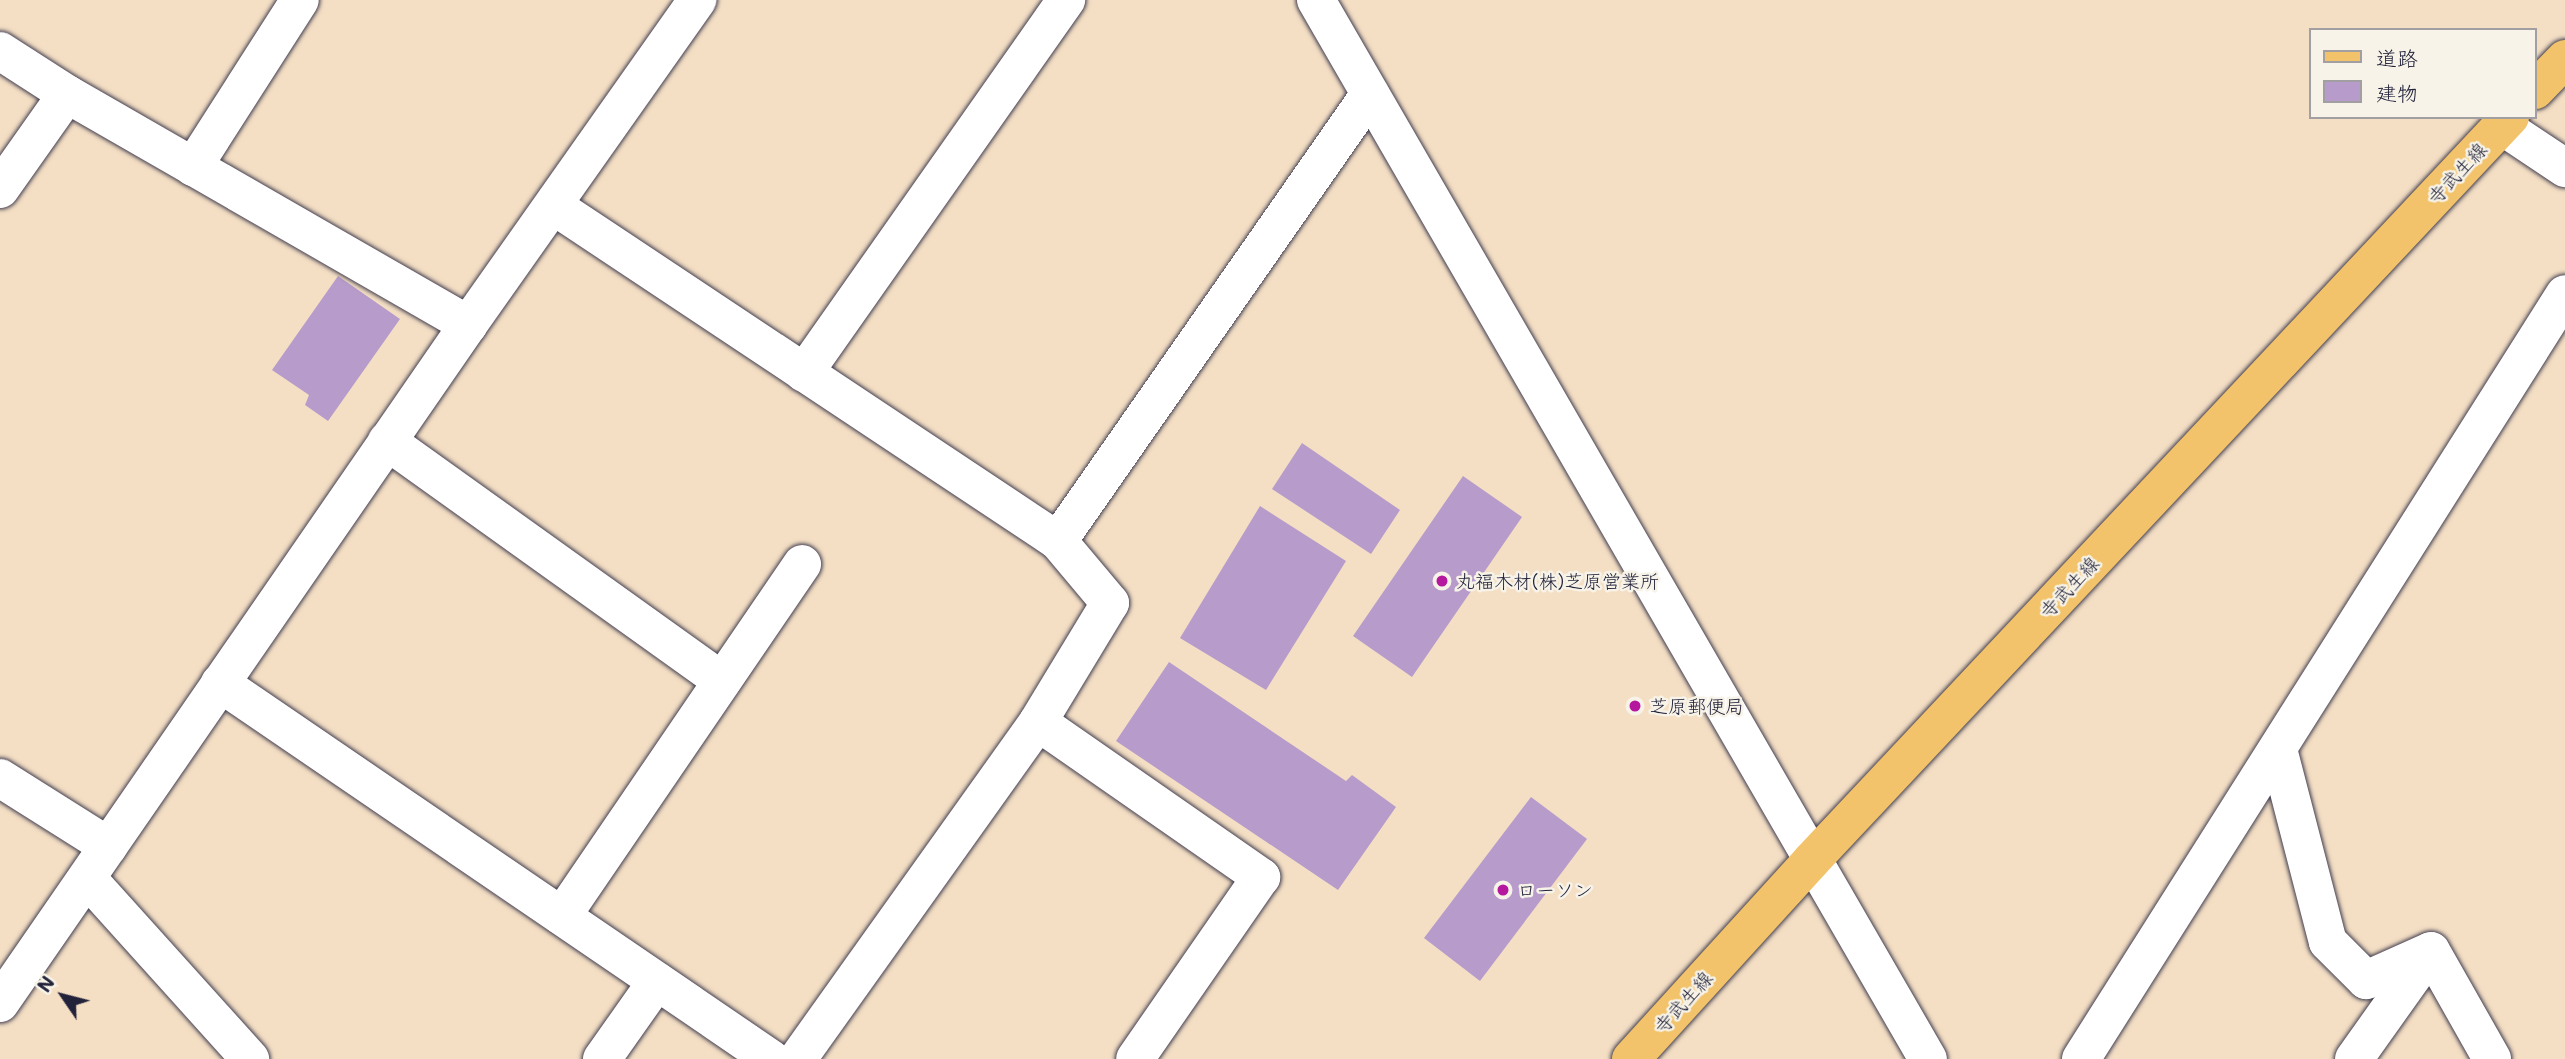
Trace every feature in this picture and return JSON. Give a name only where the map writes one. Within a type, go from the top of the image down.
[{"type":"main road","points":[[2537,88],[2565,59]]},
{"type":"main road","name":"寺武生線","points":[[1631,1059],[1811,861],[2506,122]]},
{"type":"street","points":[[193,167],[300,0]]},
{"type":"street","points":[[0,1003],[387,441],[697,0]]},
{"type":"street","points":[[804,373],[1066,0]]},
{"type":"street","points":[[1316,0],[1811,861],[1928,1059]]},
{"type":"street","points":[[0,51],[67,94],[468,325]]},
{"type":"street","points":[[0,189],[67,94]]},
{"type":"street","points":[[1058,541],[1370,94]]},
{"type":"street","points":[[2506,122],[2565,168]]},
{"type":"street","points":[[554,206],[1058,541],[1110,603],[1038,722],[798,1059]]},
{"type":"street","points":[[2081,1059],[2565,294]]},
{"type":"street","points":[[387,441],[722,681]]},
{"type":"street","points":[[562,916],[803,564]]},
{"type":"street","points":[[220,683],[771,1059]]},
{"type":"street","points":[[1038,722],[1261,877],[1135,1059]]},
{"type":"street","points":[[2278,749],[2328,942],[2366,980],[2431,951]]},
{"type":"street","points":[[0,778],[107,846]]},
{"type":"street","points":[[87,878],[250,1059]]},
{"type":"street","points":[[2354,1059],[2431,951]]},
{"type":"street","points":[[2431,951],[2492,1059]]},
{"type":"street","points":[[602,1059],[657,981]]},
{"type":"building","points":[[338,276],[400,319],[328,421],[305,405],[309,395],[272,370]]},
{"type":"building","points":[[1302,443],[1400,510],[1371,554],[1272,489]]},
{"type":"building","points":[[1463,476],[1522,517],[1412,677],[1353,636]]},
{"type":"building","points":[[1260,506],[1346,561],[1266,690],[1180,638]]},
{"type":"building","points":[[1169,662],[1346,781],[1352,775],[1396,807],[1338,890],[1116,741]]},
{"type":"building","points":[[1531,797],[1587,839],[1480,981],[1424,938]]},
{"type":"place","name":"丸福木材(株)芝原営業所","points":[[1442,581]]},
{"type":"place","name":"芝原郵便局","points":[[1635,706]]},
{"type":"place","name":"ローソン","points":[[1503,890]]}]
